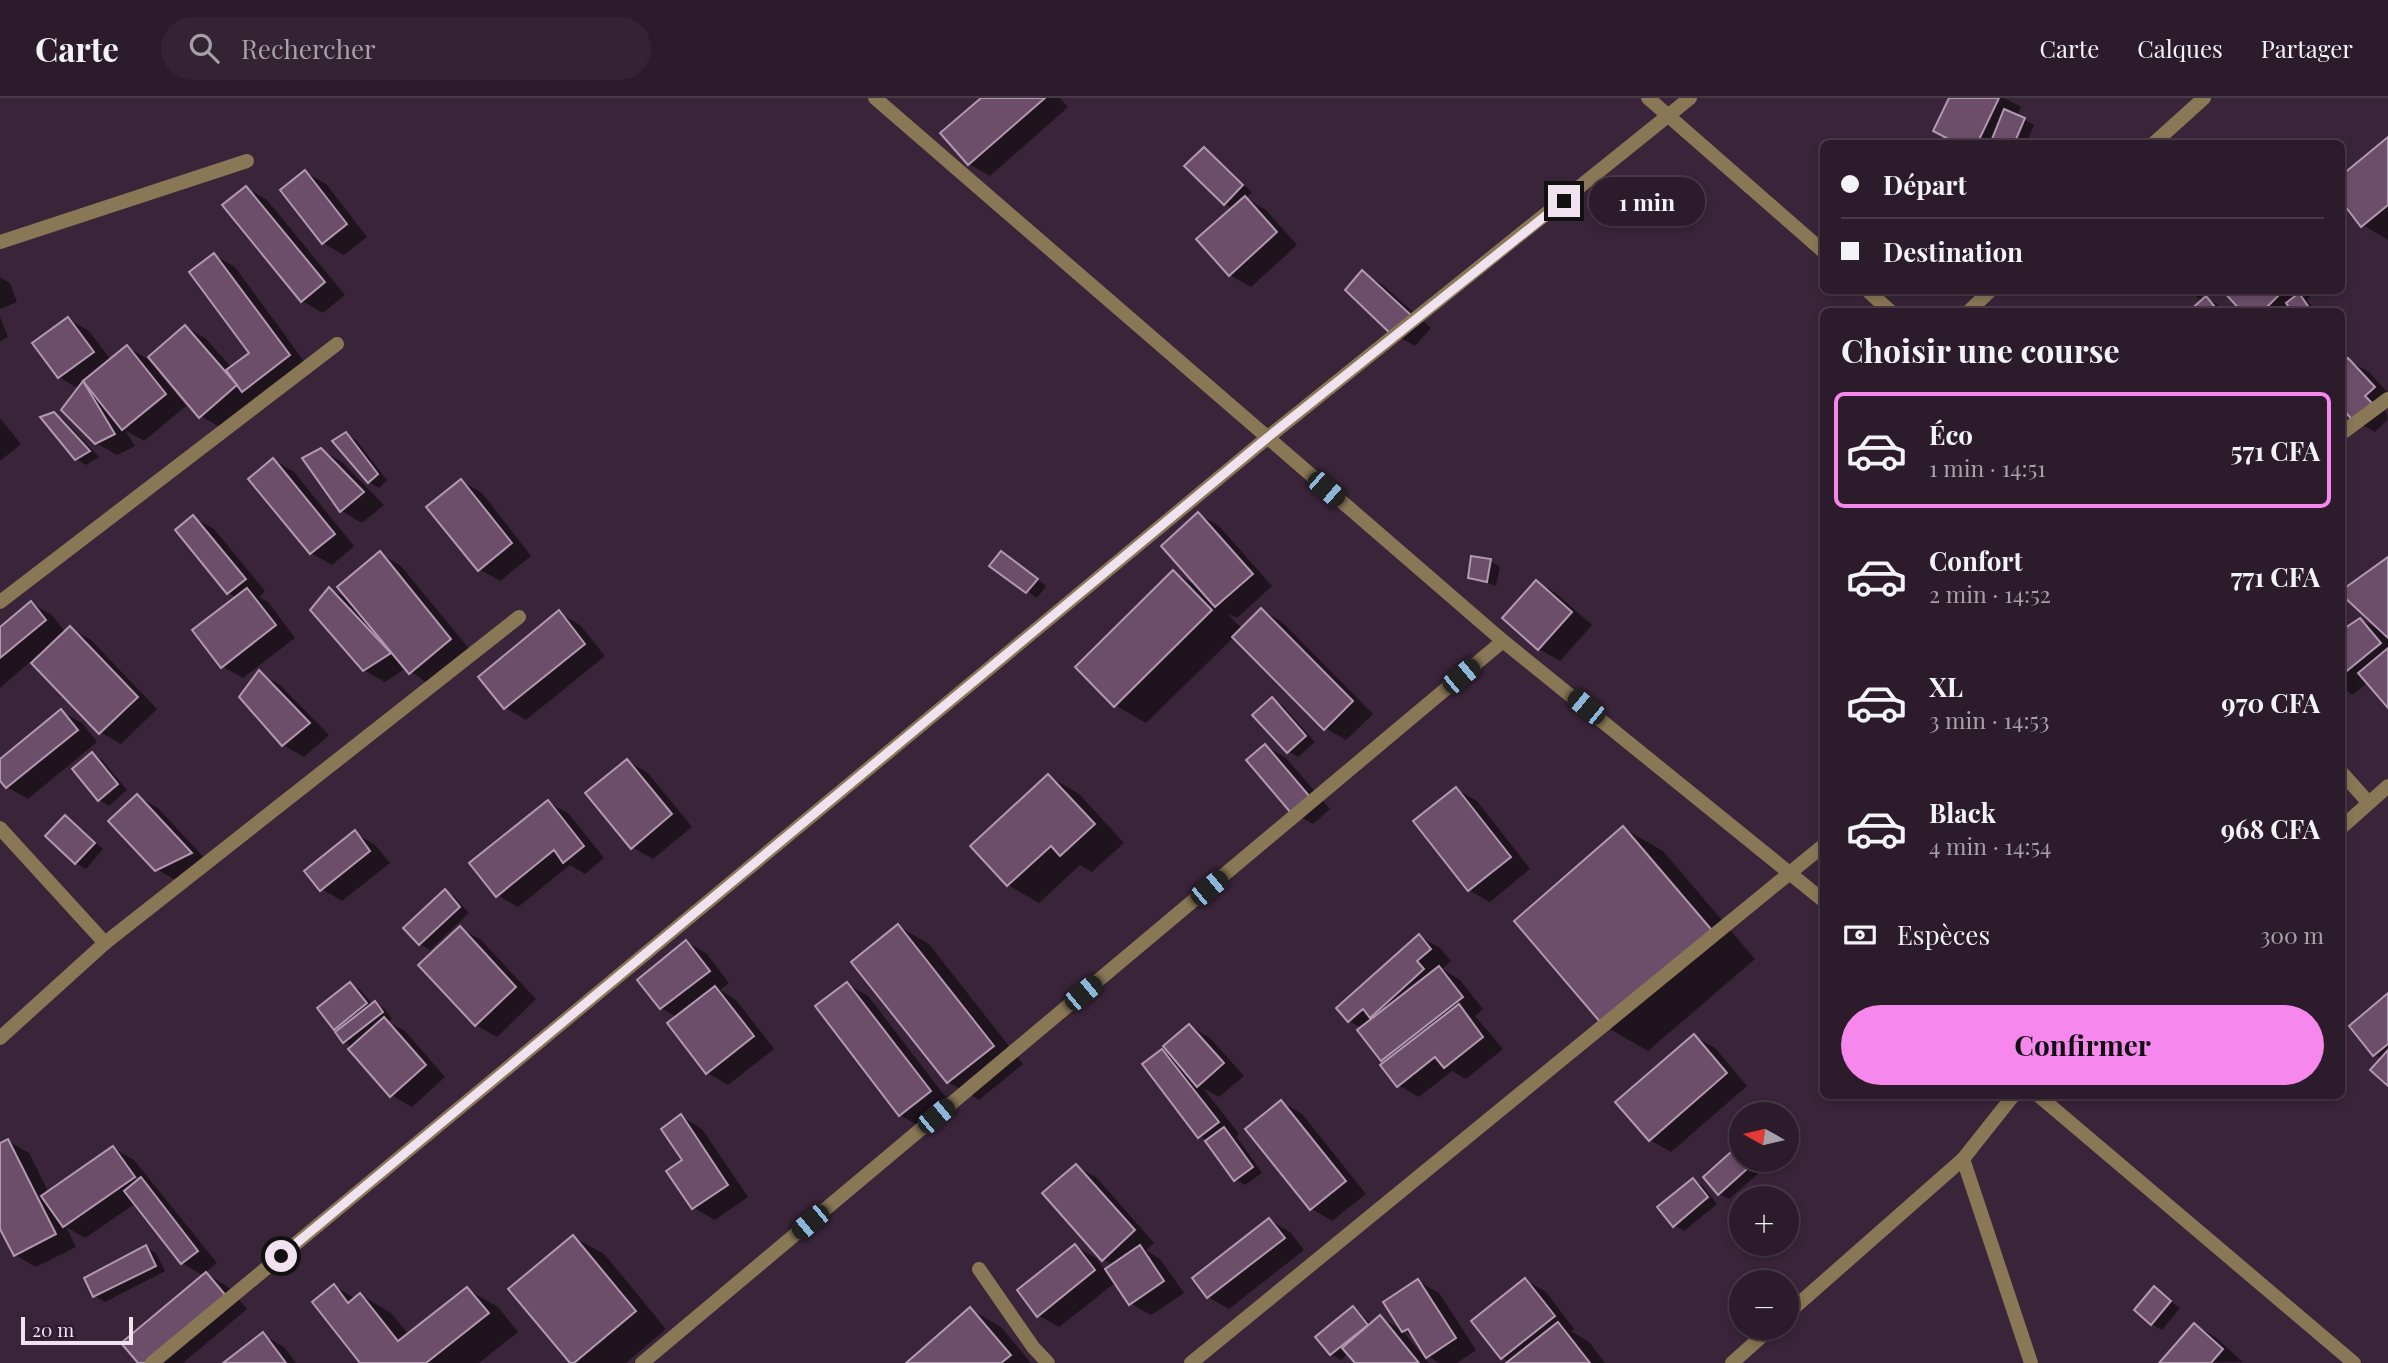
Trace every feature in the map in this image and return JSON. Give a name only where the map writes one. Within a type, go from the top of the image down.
[{"type":"street","points":[[875,98],[1503,641],[1820,897]]},
{"type":"street","points":[[1648,98],[1820,248]]},
{"type":"street","points":[[152,1363],[1267,438],[1689,98]]},
{"type":"street","points":[[2157,140],[2204,98]]},
{"type":"street","points":[[0,242],[247,161]]},
{"type":"street","points":[[1871,294],[1887,308]]},
{"type":"street","points":[[1972,308],[1987,294]]},
{"type":"street","points":[[0,602],[337,344]]},
{"type":"street","points":[[2345,431],[2388,399]]},
{"type":"street","points":[[0,1038],[105,943],[519,617]]},
{"type":"street","points":[[642,1363],[1503,641]]},
{"type":"street","points":[[2345,776],[2368,802]]},
{"type":"street","points":[[2345,824],[2388,786]]},
{"type":"street","points":[[0,828],[105,943]]},
{"type":"street","points":[[1191,1363],[1820,848]]},
{"type":"street","points":[[1799,1303],[1963,1159],[2012,1099]]},
{"type":"street","points":[[2043,1099],[2354,1363]]},
{"type":"street","points":[[1963,1159],[2031,1363]]},
{"type":"street","points":[[979,1269],[1033,1347],[1048,1363]]},
{"type":"street","points":[[1731,1363],[1757,1340]]},
{"type":"building","points":[[981,98],[1045,98],[968,165],[940,133]]},
{"type":"building","points":[[1949,98],[1999,98],[1979,140],[1950,140],[1933,131]]},
{"type":"building","points":[[2004,109],[2025,118],[2016,140],[1992,140]]},
{"type":"building","points":[[2388,137],[2388,205],[2361,227],[2345,206],[2345,173]]},
{"type":"building","points":[[1204,147],[1243,185],[1224,205],[1184,166]]},
{"type":"building","points":[[305,170],[347,224],[322,244],[280,190]]},
{"type":"building","points":[[246,186],[325,282],[301,302],[222,205]]},
{"type":"building","points":[[1245,196],[1277,232],[1229,276],[1196,239]]},
{"type":"building","points":[[214,253],[290,355],[242,392],[226,370],[249,353],[189,272]]},
{"type":"building","points":[[1362,270],[1412,316],[1393,336],[1345,290]]},
{"type":"building","points":[[2226,294],[2280,294],[2266,308],[2238,308]]},
{"type":"building","points":[[2300,294],[2309,308],[2289,308],[2286,303]]},
{"type":"building","points":[[2206,296],[2216,308],[2192,308]]},
{"type":"building","points":[[68,317],[94,352],[58,378],[32,343]]},
{"type":"building","points":[[185,325],[237,385],[199,418],[148,357]]},
{"type":"building","points":[[127,345],[166,394],[122,430],[83,381]]},
{"type":"building","points":[[2348,358],[2375,387],[2365,396],[2372,403],[2353,421],[2345,412],[2345,361]]},
{"type":"building","points":[[83,381],[115,434],[95,444],[61,410]]},
{"type":"building","points":[[54,412],[90,451],[75,460],[40,417]]},
{"type":"building","points":[[346,432],[378,474],[368,483],[332,441]]},
{"type":"building","points":[[321,448],[364,492],[340,512],[302,458]]},
{"type":"building","points":[[273,458],[335,534],[310,554],[248,479]]},
{"type":"building","points":[[461,479],[512,543],[478,571],[426,507]]},
{"type":"building","points":[[1198,512],[1253,574],[1215,607],[1161,546]]},
{"type":"building","points":[[193,515],[246,579],[227,594],[175,530]]},
{"type":"building","points":[[380,551],[451,639],[409,674],[337,587]]},
{"type":"building","points":[[1001,551],[1038,579],[1026,593],[989,566]]},
{"type":"building","points":[[1471,556],[1491,559],[1487,582],[1468,578]]},
{"type":"building","points":[[2388,557],[2388,638],[2345,598],[2345,588]]},
{"type":"building","points":[[1173,570],[1212,610],[1114,707],[1075,667]]},
{"type":"building","points":[[1536,580],[1572,612],[1538,650],[1502,618]]},
{"type":"building","points":[[329,587],[391,653],[363,671],[310,610]]},
{"type":"building","points":[[247,588],[276,625],[221,668],[192,630]]},
{"type":"building","points":[[31,601],[46,620],[0,658],[0,627]]},
{"type":"building","points":[[1261,608],[1353,701],[1324,730],[1232,637]]},
{"type":"building","points":[[559,610],[585,644],[504,709],[478,677]]},
{"type":"building","points":[[2360,618],[2381,643],[2345,673],[2345,628]]},
{"type":"building","points":[[70,626],[138,697],[99,734],[31,663]]},
{"type":"building","points":[[2388,648],[2388,708],[2358,673]]},
{"type":"building","points":[[259,670],[310,723],[282,746],[239,697]]},
{"type":"building","points":[[1272,697],[1306,736],[1287,753],[1252,715]]},
{"type":"building","points":[[61,709],[78,730],[6,788],[0,781],[0,759]]},
{"type":"building","points":[[1265,744],[1310,797],[1291,813],[1246,760]]},
{"type":"building","points":[[92,752],[118,784],[98,801],[72,769]]},
{"type":"building","points":[[627,759],[672,814],[631,849],[585,793]]},
{"type":"building","points":[[1048,774],[1095,824],[1060,856],[1051,846],[1007,886],[970,846]]},
{"type":"building","points":[[1456,787],[1511,857],[1468,891],[1413,821]]},
{"type":"building","points":[[137,794],[192,853],[155,871],[108,821]]},
{"type":"building","points":[[548,800],[584,846],[563,863],[554,850],[496,897],[469,863]]},
{"type":"building","points":[[65,815],[95,843],[75,864],[45,836]]},
{"type":"building","points":[[1623,826],[1716,935],[1607,1030],[1514,921]]},
{"type":"building","points":[[355,830],[370,851],[320,891],[304,871]]},
{"type":"building","points":[[445,889],[460,907],[419,945],[403,928]]},
{"type":"building","points":[[898,924],[994,1046],[947,1083],[851,962]]},
{"type":"building","points":[[460,926],[516,987],[475,1026],[418,965]]},
{"type":"building","points":[[1419,934],[1431,949],[1417,961],[1424,969],[1370,1018],[1363,1009],[1348,1022],[1336,1008]]},
{"type":"building","points":[[686,940],[710,971],[660,1009],[637,980]]},
{"type":"building","points":[[1439,966],[1463,997],[1381,1061],[1357,1030]]},
{"type":"building","points":[[350,982],[367,1003],[334,1030],[317,1008]]},
{"type":"building","points":[[847,982],[931,1091],[899,1116],[815,1006]]},
{"type":"building","points":[[715,986],[754,1036],[706,1074],[667,1023]]},
{"type":"building","points":[[2388,993],[2388,1044],[2373,1056],[2349,1026]]},
{"type":"building","points":[[375,1001],[383,1012],[343,1043],[335,1032]]},
{"type":"building","points":[[1459,1004],[1483,1037],[1444,1068],[1435,1057],[1397,1087],[1380,1065]]},
{"type":"building","points":[[384,1017],[426,1065],[390,1097],[348,1049]]},
{"type":"building","points":[[1189,1024],[1224,1063],[1197,1087],[1163,1046]]},
{"type":"building","points":[[1694,1034],[1727,1073],[1649,1141],[1615,1102]]},
{"type":"building","points":[[1162,1049],[1219,1122],[1198,1138],[1142,1064]]},
{"type":"building","points":[[2388,1050],[2388,1086],[2370,1070]]},
{"type":"building","points":[[1281,1100],[1346,1181],[1310,1210],[1245,1129]]},
{"type":"building","points":[[681,1114],[728,1185],[692,1209],[666,1171],[682,1160],[661,1129]]},
{"type":"building","points":[[1224,1127],[1253,1167],[1234,1181],[1205,1141]]},
{"type":"building","points":[[8,1139],[56,1234],[14,1256],[0,1229],[0,1143]]},
{"type":"building","points":[[113,1146],[135,1177],[63,1227],[41,1196]]},
{"type":"building","points":[[1729,1154],[1729,1172],[1744,1172],[1718,1195],[1703,1177]]},
{"type":"building","points":[[1076,1164],[1135,1230],[1102,1261],[1042,1193]]},
{"type":"building","points":[[141,1177],[198,1251],[181,1264],[124,1191]]},
{"type":"building","points":[[1693,1178],[1708,1197],[1673,1227],[1657,1207]]},
{"type":"building","points":[[1269,1218],[1285,1238],[1207,1298],[1192,1278]]},
{"type":"building","points":[[573,1235],[636,1311],[574,1363],[570,1363],[508,1289]]},
{"type":"building","points":[[1075,1244],[1095,1270],[1037,1317],[1017,1290]]},
{"type":"building","points":[[146,1245],[156,1266],[93,1297],[84,1278]]},
{"type":"building","points":[[1140,1245],[1164,1281],[1129,1305],[1105,1269]]},
{"type":"building","points":[[206,1272],[227,1297],[148,1363],[138,1363],[121,1343]]},
{"type":"building","points":[[1525,1278],[1555,1316],[1501,1359],[1471,1321]]},
{"type":"building","points":[[1418,1279],[1456,1338],[1426,1358],[1408,1329],[1402,1332],[1383,1302]]},
{"type":"building","points":[[334,1284],[348,1303],[360,1293],[398,1341],[467,1287],[489,1313],[426,1363],[360,1363],[312,1302]]},
{"type":"building","points":[[2154,1286],[2171,1301],[2151,1325],[2134,1310]]},
{"type":"building","points":[[1353,1306],[1368,1325],[1330,1355],[1315,1337]]},
{"type":"building","points":[[970,1307],[1011,1355],[1001,1363],[906,1363]]},
{"type":"building","points":[[1380,1315],[1419,1363],[1355,1363],[1342,1348]]},
{"type":"building","points":[[1558,1322],[1590,1363],[1506,1363]]},
{"type":"building","points":[[2194,1323],[2223,1349],[2211,1363],[2159,1363]]},
{"type":"building","points":[[263,1332],[286,1363],[223,1363]]},
{"type":"route","points":[[281,1256],[1267,438],[1564,201]]}]
